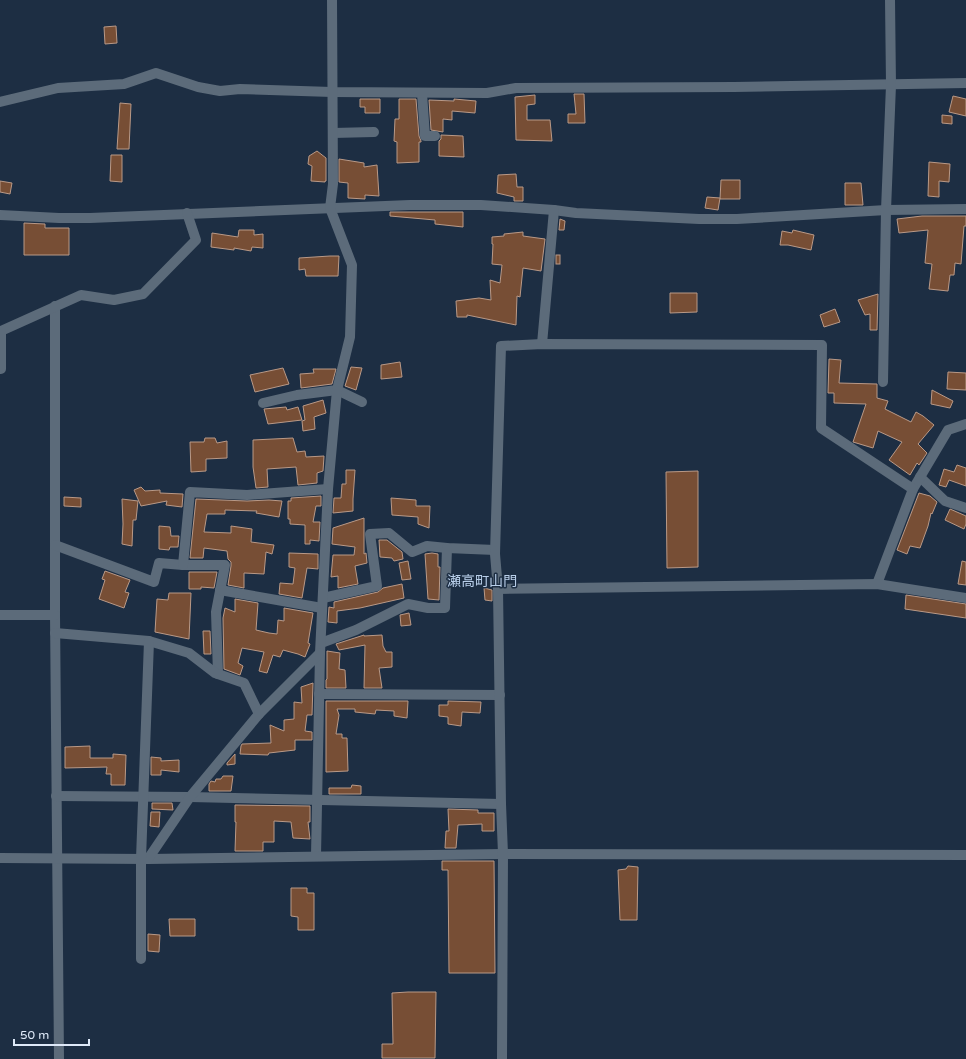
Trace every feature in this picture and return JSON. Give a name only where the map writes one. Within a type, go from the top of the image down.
[{"type":"street","points":[[316,856],[320,648],[328,489],[337,390],[350,336],[352,265],[330,208],[333,184],[332,0]]},
{"type":"street","points":[[883,382],[886,210],[891,85],[890,0]]},
{"type":"street","points":[[0,102],[58,88],[124,84],[156,73],[198,87],[220,91],[240,89],[332,92],[487,93],[516,88],[966,83]]},
{"type":"street","points":[[422,92],[425,136],[435,136]]},
{"type":"street","points":[[333,133],[374,132]]},
{"type":"street","points":[[0,215],[90,218],[410,205],[481,205],[576,213],[699,219],[779,217],[886,210],[966,209]]},
{"type":"street","points":[[542,344],[554,210]]},
{"type":"street","points":[[0,369],[1,331],[81,295],[114,300],[143,294],[196,240],[187,213]]},
{"type":"street","points":[[55,306],[55,633],[59,1059]]},
{"type":"street","points":[[502,1059],[503,854],[498,589],[495,550],[501,346],[542,344],[822,345],[821,428],[913,489]]},
{"type":"street","points":[[263,403],[297,395],[337,390],[362,402]]},
{"type":"street","points":[[877,584],[913,489],[948,430],[965,421]]},
{"type":"street","points":[[920,477],[945,501],[966,508]]},
{"type":"street","points":[[182,565],[190,492],[247,495],[328,489]]},
{"type":"street","points":[[322,598],[377,586],[370,534],[389,533],[412,552],[427,546],[495,550]]},
{"type":"street","points":[[55,545],[154,582],[159,563],[182,565],[225,565],[216,612],[218,674]]},
{"type":"street","points":[[144,859],[190,797],[259,714],[320,648],[408,604],[428,608],[445,608],[447,548]]},
{"type":"street","points":[[498,589],[877,584],[966,598]]},
{"type":"street","points":[[220,590],[322,608]]},
{"type":"street","points":[[0,615],[55,615]]},
{"type":"street","points":[[55,633],[149,641],[189,653],[218,674],[244,683],[259,714]]},
{"type":"street","points":[[141,959],[144,859],[143,797],[149,641]]},
{"type":"street","points":[[319,694],[500,695]]},
{"type":"street","points":[[56,796],[190,797],[501,804]]},
{"type":"street","points":[[0,858],[144,859],[503,854],[966,855]]},
{"type":"building","points":[[116,26],[117,43],[105,44],[104,27]]},
{"type":"building","points":[[574,94],[584,94],[585,123],[568,123],[568,114],[576,114]]},
{"type":"building","points":[[535,95],[535,104],[527,105],[527,120],[550,120],[552,141],[516,140],[515,97]]},
{"type":"building","points":[[953,96],[966,99],[966,116],[949,112]]},
{"type":"building","points":[[360,99],[380,99],[380,113],[365,113],[365,107],[360,107]]},
{"type":"building","points":[[399,99],[416,99],[419,136],[421,141],[419,142],[419,162],[397,163],[397,142],[394,141],[395,119],[399,119]]},
{"type":"building","points":[[454,99],[476,101],[475,113],[452,111],[452,120],[443,119],[443,132],[431,130],[429,100],[454,101]]},
{"type":"building","points":[[120,103],[131,104],[129,149],[117,149]]},
{"type":"building","points":[[942,115],[952,116],[952,124],[942,123]]},
{"type":"building","points":[[441,135],[463,136],[464,157],[439,156],[439,141],[441,139]]},
{"type":"building","points":[[317,151],[326,158],[325,182],[311,181],[312,166],[308,164],[309,156]]},
{"type":"building","points":[[111,155],[122,155],[122,182],[110,181]]},
{"type":"building","points":[[339,159],[364,163],[364,167],[377,165],[379,196],[365,195],[365,199],[348,198],[348,183],[339,182]]},
{"type":"building","points":[[929,162],[950,164],[949,182],[939,181],[939,197],[928,196]]},
{"type":"building","points":[[516,174],[517,187],[523,187],[523,201],[514,201],[514,197],[497,193],[498,175]]},
{"type":"building","points":[[721,180],[740,180],[740,199],[720,199]]},
{"type":"building","points":[[0,181],[12,183],[10,194],[0,192]]},
{"type":"building","points":[[845,183],[861,183],[863,205],[845,205]]},
{"type":"building","points":[[707,197],[720,198],[718,210],[705,208]]},
{"type":"building","points":[[390,212],[463,212],[463,227],[435,224],[435,220],[390,216]]},
{"type":"building","points":[[922,216],[966,216],[961,264],[955,263],[954,275],[950,275],[948,291],[929,289],[932,264],[925,263],[928,230],[899,233],[897,219]]},
{"type":"building","points":[[560,219],[565,221],[564,230],[559,230]]},
{"type":"building","points":[[24,223],[45,224],[45,228],[69,228],[69,255],[24,255]]},
{"type":"building","points":[[239,230],[254,230],[254,235],[263,234],[263,248],[252,247],[251,251],[234,248],[234,250],[211,247],[212,233],[238,237]]},
{"type":"building","points":[[793,230],[814,235],[811,250],[788,245],[780,245],[782,231],[792,233]]},
{"type":"building","points":[[523,232],[523,236],[545,239],[541,271],[523,268],[520,297],[517,296],[516,325],[467,315],[467,317],[457,317],[456,301],[479,298],[491,300],[490,280],[500,283],[502,265],[492,264],[492,237]]},
{"type":"building","points":[[556,255],[560,255],[560,264],[556,264]]},
{"type":"building","points":[[339,256],[338,276],[306,276],[305,269],[299,270],[299,258]]},
{"type":"building","points":[[670,293],[697,293],[697,312],[670,313]]},
{"type":"building","points":[[878,294],[877,330],[870,330],[870,314],[865,315],[858,300]]},
{"type":"building","points":[[835,309],[840,322],[824,327],[820,315]]},
{"type":"building","points":[[829,359],[841,360],[839,383],[877,384],[877,398],[888,401],[885,409],[911,422],[916,412],[934,425],[918,444],[927,453],[919,465],[917,463],[910,475],[889,460],[902,442],[878,431],[873,448],[853,442],[866,404],[834,403],[834,393],[828,393]]},
{"type":"building","points":[[400,362],[402,377],[381,379],[381,365]]},
{"type":"building","points":[[351,367],[362,368],[356,390],[345,386]]},
{"type":"building","points":[[283,368],[289,384],[255,392],[250,375]]},
{"type":"building","points":[[313,369],[336,369],[332,384],[301,388],[300,374],[314,373]]},
{"type":"building","points":[[948,372],[966,373],[966,390],[947,389]]},
{"type":"building","points":[[932,390],[953,401],[950,408],[931,404]]},
{"type":"building","points":[[323,400],[326,413],[314,417],[315,429],[303,431],[302,421],[305,420],[303,406]]},
{"type":"building","points":[[286,407],[287,410],[298,407],[302,420],[268,424],[264,409]]},
{"type":"building","points":[[205,438],[215,438],[217,443],[227,441],[227,458],[206,459],[206,471],[191,472],[190,442],[204,442]]},
{"type":"building","points":[[293,438],[297,452],[305,451],[306,457],[324,456],[323,471],[317,473],[317,483],[298,485],[296,467],[267,469],[268,487],[256,488],[253,467],[253,440]]},
{"type":"building","points":[[957,465],[966,468],[966,486],[949,480],[946,487],[939,485],[944,469],[954,472]]},
{"type":"building","points":[[346,470],[355,470],[353,511],[333,513],[334,498],[341,498],[342,484],[346,484]]},
{"type":"building","points":[[698,471],[698,567],[667,568],[666,472]]},
{"type":"building","points":[[141,487],[145,491],[160,490],[160,493],[183,494],[182,507],[166,505],[167,501],[141,506],[134,490]]},
{"type":"building","points":[[919,493],[930,496],[937,502],[932,514],[931,513],[920,548],[910,546],[907,554],[897,550]]},
{"type":"building","points":[[321,496],[321,506],[316,506],[313,522],[320,522],[319,541],[310,540],[310,544],[305,544],[305,525],[290,524],[290,519],[288,519],[288,501],[291,501],[291,498]]},
{"type":"building","points":[[64,497],[81,498],[81,507],[64,506]]},
{"type":"building","points":[[391,498],[416,500],[416,506],[430,506],[429,528],[418,524],[418,517],[392,515]]},
{"type":"building","points":[[122,499],[138,501],[136,520],[133,520],[132,546],[122,544]]},
{"type":"building","points":[[196,499],[282,501],[279,517],[256,513],[257,511],[225,510],[225,514],[207,514],[204,532],[231,533],[231,526],[252,529],[251,542],[274,545],[272,554],[266,552],[264,574],[244,573],[244,588],[228,585],[231,562],[228,559],[227,551],[204,548],[203,558],[190,558]]},
{"type":"building","points":[[950,509],[966,516],[966,524],[964,529],[945,520]]},
{"type":"building","points":[[364,518],[364,554],[366,553],[367,563],[355,566],[358,584],[338,588],[338,576],[331,577],[333,555],[354,555],[355,547],[332,544],[333,528]]},
{"type":"building","points":[[159,526],[170,527],[171,536],[179,536],[178,547],[170,547],[169,550],[159,549]]},
{"type":"building","points":[[379,540],[387,540],[402,552],[403,559],[394,561],[392,558],[380,557]]},
{"type":"building","points":[[289,553],[318,554],[318,569],[307,568],[302,598],[279,594],[280,583],[293,584],[295,568],[289,567]]},
{"type":"building","points":[[425,554],[438,554],[438,567],[440,567],[439,600],[428,599]]},
{"type":"building","points":[[408,561],[411,579],[402,580],[399,563]]},
{"type":"building","points":[[962,561],[966,562],[966,585],[958,584]]},
{"type":"building","points":[[105,571],[130,580],[125,592],[129,593],[124,608],[99,599],[105,580],[102,579]]},
{"type":"building","points":[[189,572],[217,572],[214,588],[201,587],[201,589],[189,589]]},
{"type":"building","points":[[402,584],[404,598],[360,608],[337,611],[337,623],[328,622],[329,607],[334,608],[334,602],[378,592],[383,588]]},
{"type":"building","points":[[484,588],[492,590],[492,601],[485,600]]},
{"type":"building","points":[[169,593],[191,593],[189,639],[155,632],[157,599],[168,600]]},
{"type":"building","points":[[906,595],[966,604],[966,618],[905,609]]},
{"type":"building","points":[[235,599],[258,603],[256,630],[269,633],[277,634],[278,620],[284,621],[284,608],[313,613],[308,643],[310,644],[305,657],[283,650],[280,657],[273,655],[267,673],[259,671],[264,652],[242,648],[238,663],[243,666],[240,675],[224,669],[223,618],[225,608],[235,612]]},
{"type":"building","points":[[409,613],[411,625],[401,626],[400,615]]},
{"type":"building","points":[[203,631],[210,631],[211,654],[204,654]]},
{"type":"building","points":[[364,635],[382,635],[383,646],[386,652],[392,652],[392,667],[379,668],[382,688],[364,688],[365,645],[339,650],[336,644]]},
{"type":"building","points":[[327,651],[340,653],[339,669],[345,670],[346,688],[326,688]]},
{"type":"building","points":[[313,683],[312,715],[307,715],[305,731],[312,732],[312,740],[295,740],[295,750],[269,753],[268,755],[240,754],[242,744],[271,743],[270,725],[284,731],[284,720],[294,719],[294,702],[302,703],[301,687]]},
{"type":"building","points":[[326,701],[408,701],[407,718],[394,716],[394,711],[376,710],[375,714],[355,712],[355,709],[337,709],[339,715],[336,734],[342,734],[342,738],[347,738],[348,771],[326,772]]},
{"type":"building","points":[[448,701],[481,702],[480,713],[462,712],[461,726],[448,724],[448,717],[439,716],[439,705],[448,705]]},
{"type":"building","points":[[90,746],[90,758],[113,758],[113,754],[126,755],[125,785],[111,785],[111,774],[106,774],[107,767],[65,768],[65,747]]},
{"type":"building","points":[[235,754],[235,764],[227,765],[227,763]]},
{"type":"building","points":[[151,757],[161,758],[161,761],[179,760],[179,772],[161,770],[161,775],[151,775]]},
{"type":"building","points":[[223,776],[233,776],[231,791],[209,791],[209,784],[211,781],[215,782],[216,779],[221,779]]},
{"type":"building","points":[[352,785],[361,786],[361,794],[329,794],[329,788],[351,788]]},
{"type":"building","points":[[152,803],[172,803],[173,810],[152,809]]},
{"type":"building","points":[[235,805],[310,806],[310,822],[308,822],[310,839],[293,838],[291,822],[274,821],[274,842],[263,842],[263,851],[235,851]]},
{"type":"building","points":[[448,809],[478,810],[478,813],[494,813],[494,831],[482,831],[482,824],[458,825],[456,848],[445,848],[446,831],[449,831]]},
{"type":"building","points":[[151,812],[160,812],[159,827],[150,826]]},
{"type":"building","points":[[442,861],[494,861],[495,973],[449,973],[448,870],[442,870]]},
{"type":"building","points":[[628,866],[638,867],[637,920],[620,920],[618,870],[626,869]]},
{"type":"building","points":[[291,888],[307,888],[307,893],[314,893],[314,930],[298,930],[298,917],[291,916]]},
{"type":"building","points":[[169,919],[195,919],[195,936],[170,936]]},
{"type":"building","points":[[148,934],[160,935],[159,952],[148,951]]},
{"type":"building","points":[[436,992],[435,1058],[382,1058],[382,1044],[393,1044],[392,993]]},
{"type":"district","name":"瀬高町山門","points":[[482,581]]}]
